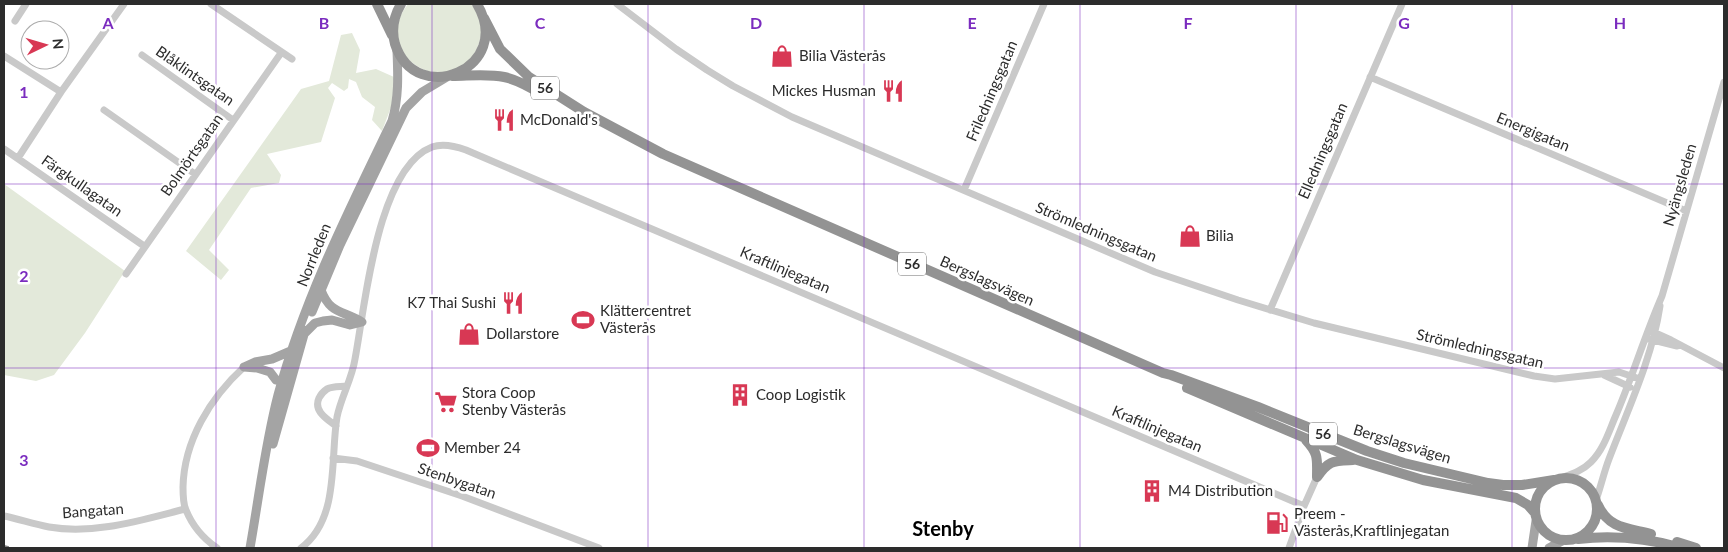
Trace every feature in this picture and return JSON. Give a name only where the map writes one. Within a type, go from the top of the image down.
[{"type":"highway","name":"56","points":[[378,4],[397,50],[404,61],[418,72],[436,77],[450,76],[464,70],[478,56],[485,38],[481,9]]},
{"type":"highway","name":"56","points":[[394,39],[393,27],[395,16],[402,4]]},
{"type":"highway","name":"Bergslagsvägen","points":[[481,9],[500,49],[529,77],[584,112],[662,154],[1163,373],[1258,407],[1367,451],[1404,463],[1488,484],[1522,485],[1557,479]]},
{"type":"highway","name":"Bergslagsvägen","points":[[450,76],[486,74],[514,78],[598,126],[648,150],[662,154]]},
{"type":"highway","name":"Bergslagsvägen","points":[[1163,373],[1170,380],[1357,460],[1423,480],[1516,498],[1528,505],[1536,517]]},
{"type":"highway","points":[[1303,437],[1315,450],[1317,477]]},
{"type":"highway","points":[[1317,477],[1328,463],[1357,460]]},
{"type":"highway","name":"56","points":[[1557,479],[1573,479],[1584,483],[1592,492],[1601,513],[1608,521],[1616,525],[1696,548]]},
{"type":"highway","points":[[1536,517],[1534,505],[1540,490],[1557,479]]},
{"type":"highway","points":[[1567,540],[1585,533],[1591,527],[1595,520],[1597,502]]},
{"type":"highway","name":"56","points":[[1536,517],[1541,529],[1547,534],[1567,540]]},
{"type":"highway","points":[[1567,540],[1604,536],[1628,537],[1682,548]]},
{"type":"main road","name":"Norrleden","points":[[250,545],[278,395],[333,242],[392,121],[398,93],[397,50]]},
{"type":"main road","name":"Norrleden","points":[[263,476],[304,333],[340,245],[406,108],[422,92],[450,76]]},
{"type":"main road","points":[[321,290],[325,302],[332,309],[348,314],[362,322]]},
{"type":"main road","points":[[304,333],[315,323],[323,321],[332,320],[350,325],[362,322]]},
{"type":"main road","points":[[244,367],[255,362],[272,359],[293,350]]},
{"type":"main road","points":[[244,367],[270,372],[276,380]]},
{"type":"main road","points":[[1532,548],[1536,517]]},
{"type":"main road","points":[[1549,548],[1567,540]]},
{"type":"street","points":[[15,21],[26,4]]},
{"type":"street","points":[[18,158],[61,92],[124,4]]},
{"type":"street","points":[[210,4],[292,60]]},
{"type":"street","name":"Strömledningsgatan","points":[[617,4],[676,49],[729,84],[755,98],[818,129],[1155,272],[1270,310],[1372,338],[1545,379],[1604,375],[1618,372],[1640,380]]},
{"type":"street","name":"Friledningsgatan","points":[[964,190],[1044,4]]},
{"type":"street","name":"Elledningsgatan","points":[[1270,310],[1402,4]]},
{"type":"street","name":"Bolmörtsgatan","points":[[126,274],[281,53]]},
{"type":"street","points":[[4,56],[61,92]]},
{"type":"street","name":"Blåklintsgatan","points":[[142,56],[233,120]]},
{"type":"street","name":"Energigatan","points":[[1370,77],[1686,211]]},
{"type":"street","name":"Nyängsleden","points":[[1557,479],[1579,472],[1592,462],[1602,448],[1649,339],[1655,333],[1662,296],[1724,82]]},
{"type":"street","points":[[104,110],[195,174]]},
{"type":"street","name":"Kraftlinjegatan","points":[[362,322],[373,257],[395,188],[409,165],[421,153],[433,147],[455,146],[1304,506]]},
{"type":"street","name":"Färgkullagatan","points":[[4,148],[144,246]]},
{"type":"street","name":"Nyängsleden","points":[[1597,502],[1607,465],[1640,380],[1649,339],[1648,330],[1662,296]]},
{"type":"street","points":[[301,548],[318,532],[328,503],[336,426],[341,403],[353,370],[362,322]]},
{"type":"street","points":[[1648,330],[1724,368]]},
{"type":"street","points":[[1649,339],[1683,347]]},
{"type":"street","points":[[217,548],[205,539],[185,509],[183,492],[185,470],[189,449],[196,430],[229,382],[244,367]]},
{"type":"street","points":[[1604,375],[1636,389]]},
{"type":"street","points":[[276,380],[278,395]]},
{"type":"street","points":[[336,426],[325,418],[321,412],[317,405],[318,399],[328,388],[348,386]]},
{"type":"street","name":"Stenbygatan","points":[[333,458],[357,461],[462,496],[599,548]]},
{"type":"street","points":[[1289,548],[1317,477]]},
{"type":"street","name":"Bangatan","points":[[4,516],[49,527],[72,529],[100,528],[185,509]]},
{"type":"green space","points":[[408,4],[471,4],[479,17],[481,32],[479,43],[468,62],[453,71],[436,73],[420,67],[406,57],[398,41],[398,24]]},
{"type":"green space","points":[[352,33],[360,50],[356,73],[376,69],[394,77],[393,102],[382,131],[372,120],[375,107],[362,97],[356,82],[349,79],[348,88],[344,91],[332,83],[328,88],[335,98],[321,142],[267,154],[281,175],[279,183],[251,188],[209,250],[229,270],[221,280],[186,251],[301,89],[329,81],[341,35]]},
{"type":"green space","points":[[4,184],[125,271],[85,333],[54,375],[36,381],[4,375]]},
{"type":"railway","points":[[4,546],[12,548]]},
{"type":"place","name":"Bilia Västerås","points":[[782,56]]},
{"type":"place","name":"Mickes Husman","points":[[893,91]]},
{"type":"place","name":"McDonald's","points":[[504,120]]},
{"type":"place","name":"Bilia","points":[[1190,236]]},
{"type":"place","name":"K7 Thai Sushi","points":[[513,303]]},
{"type":"place","name":"Klättercentret Västerås","points":[[583,320]]},
{"type":"place","name":"Dollarstore","points":[[469,334]]},
{"type":"place","name":"Coop Logistik","points":[[740,395]]},
{"type":"place","name":"Stora Coop Stenby Västerås","points":[[446,402]]},
{"type":"place","name":"Member 24","points":[[428,448]]},
{"type":"place","name":"M4 Distribution","points":[[1152,491]]},
{"type":"place","name":"Preem - Västerås,Kraftlinjegatan","points":[[1277,523]]},
{"type":"district","name":"Stenby","points":[[943,529]]}]
